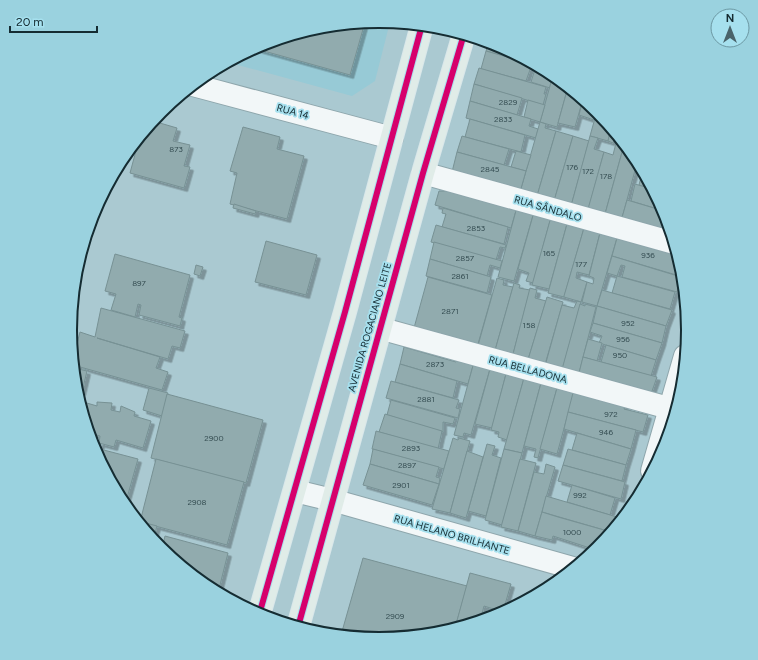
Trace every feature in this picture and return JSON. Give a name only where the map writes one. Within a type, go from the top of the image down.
[{"type":"main road","points":[[261,608],[347,304],[420,31]]},
{"type":"main road","name":"AVENIDA ROGACIANO LEITE","points":[[299,622],[379,328],[462,40]]},
{"type":"street","name":"RUA 14","points":[[200,87],[392,138]]},
{"type":"street","name":"RUA SÂNDALO","points":[[423,173],[668,241]]},
{"type":"street","name":"RUA BELLADONA","points":[[379,328],[671,408]]},
{"type":"street","name":"RUA HELANO BRILHANTE","points":[[295,491],[567,566]]},
{"type":"shaded area","points":[[388,28],[375,81],[352,96],[235,64],[263,51],[301,38],[340,31]]},
{"type":"building","points":[[363,29],[350,75],[263,51],[301,38],[340,31]]},
{"type":"building","points":[[487,48],[512,58],[486,51]]},
{"type":"building","points":[[486,51],[511,58],[530,68],[526,81],[481,69]]},
{"type":"building","points":[[479,68],[546,87],[543,105],[474,84]]},
{"type":"building","points":[[534,71],[551,82],[550,88],[531,82]]},
{"type":"building","points":[[551,82],[566,93],[557,127],[540,122]]},
{"type":"building","points":[[474,84],[522,98],[517,115],[470,101]]},
{"type":"building","points":[[566,93],[581,106],[575,127],[558,123]]},
{"type":"building","points":[[528,100],[545,105],[540,122],[524,117]]},
{"type":"building","points":[[470,101],[531,119],[529,126],[538,129],[536,138],[466,118]]},
{"type":"building","points":[[581,106],[595,118],[594,120],[579,115]]},
{"type":"building","points":[[595,118],[609,135],[608,141],[590,136]]},
{"type":"building","points":[[470,119],[525,135],[521,152],[465,137]]},
{"type":"building","points":[[540,122],[546,124],[545,128],[556,131],[537,196],[520,192]]},
{"type":"building","points":[[159,123],[177,128],[173,141],[190,145],[184,166],[190,167],[184,188],[130,173],[136,150]]},
{"type":"building","points":[[243,127],[280,137],[277,149],[304,156],[287,219],[230,204],[237,173],[230,171]]},
{"type":"building","points":[[556,131],[573,136],[554,201],[537,196]]},
{"type":"building","points":[[609,135],[614,140],[613,143],[608,141]]},
{"type":"building","points":[[462,136],[509,149],[504,165],[457,152]]},
{"type":"building","points":[[573,136],[589,141],[571,206],[554,201]]},
{"type":"building","points":[[590,136],[598,138],[594,149],[604,152],[588,211],[571,206]]},
{"type":"building","points":[[617,143],[622,151],[605,214],[588,209],[604,152],[613,155]]},
{"type":"building","points":[[516,151],[531,155],[526,171],[511,167]]},
{"type":"building","points":[[622,151],[635,170],[622,218],[605,214]]},
{"type":"building","points":[[457,152],[526,171],[520,192],[452,172]]},
{"type":"building","points":[[641,178],[645,187],[639,185]]},
{"type":"building","points":[[635,184],[645,187],[656,208],[631,201]]},
{"type":"building","points":[[439,191],[448,191],[476,199],[517,207],[511,228],[435,205]]},
{"type":"building","points":[[627,200],[656,208],[665,234],[621,221]]},
{"type":"building","points":[[234,204],[256,211],[255,214],[233,208]]},
{"type":"building","points":[[517,207],[534,212],[514,281],[498,277]]},
{"type":"building","points":[[443,208],[508,227],[504,244],[442,227],[446,214],[442,213]]},
{"type":"building","points":[[534,212],[551,217],[533,283],[526,281],[529,273],[518,269]]},
{"type":"building","points":[[551,217],[567,224],[549,289],[532,285]]},
{"type":"building","points":[[567,224],[584,228],[564,297],[548,293]]},
{"type":"building","points":[[436,225],[506,245],[505,248],[500,247],[496,260],[431,242]]},
{"type":"building","points":[[584,228],[600,233],[589,275],[577,272],[576,278],[587,282],[581,302],[564,296]]},
{"type":"building","points":[[600,233],[617,238],[597,306],[582,302],[587,282],[593,284],[594,278],[589,276]]},
{"type":"building","points":[[617,238],[671,250],[676,275],[612,256]]},
{"type":"building","points":[[266,241],[317,255],[306,295],[255,282]]},
{"type":"building","points":[[434,242],[502,261],[500,268],[490,265],[487,276],[430,259]]},
{"type":"building","points":[[115,254],[190,275],[179,317],[182,318],[180,326],[139,315],[141,305],[138,304],[135,317],[111,310],[116,294],[105,291]]},
{"type":"building","points":[[612,256],[676,275],[678,289],[677,292],[622,277],[625,266],[621,265],[617,276],[607,273]]},
{"type":"building","points":[[430,259],[491,277],[487,293],[426,276]]},
{"type":"building","points":[[196,265],[203,267],[200,276],[194,274]]},
{"type":"building","points":[[617,276],[675,292],[670,309],[612,293]]},
{"type":"building","points":[[428,277],[492,295],[476,351],[414,328]]},
{"type":"building","points":[[497,278],[504,280],[503,285],[513,287],[494,354],[477,349]]},
{"type":"building","points":[[514,283],[520,285],[519,288],[530,290],[512,358],[494,354]]},
{"type":"building","points":[[530,288],[537,290],[535,298],[546,301],[527,363],[512,358]]},
{"type":"building","points":[[602,290],[672,310],[666,326],[597,306]]},
{"type":"building","points":[[547,297],[563,302],[544,368],[527,363]]},
{"type":"building","points":[[577,301],[581,302],[562,371],[545,366],[562,305],[574,308]]},
{"type":"building","points":[[580,304],[596,307],[578,377],[561,373]]},
{"type":"building","points":[[597,306],[666,326],[662,343],[593,323]]},
{"type":"building","points":[[101,308],[185,331],[180,348],[172,346],[168,359],[97,338],[160,357],[156,368],[168,372],[162,390],[80,367],[78,341],[80,332],[95,337]]},
{"type":"building","points":[[593,323],[662,343],[656,360],[599,343],[602,336],[590,332]]},
{"type":"building","points":[[588,339],[602,343],[597,361],[583,357]]},
{"type":"building","points":[[606,345],[656,360],[651,376],[601,362]]},
{"type":"building","points":[[404,347],[456,362],[457,357],[474,362],[468,384],[400,364]]},
{"type":"building","points":[[583,357],[657,377],[651,394],[578,377]]},
{"type":"building","points":[[474,362],[490,369],[471,435],[464,433],[463,437],[454,435]]},
{"type":"building","points":[[400,364],[457,381],[453,398],[395,382]]},
{"type":"building","points":[[80,369],[87,371],[83,388]]},
{"type":"building","points":[[490,369],[506,374],[492,428],[475,424]]},
{"type":"building","points":[[506,374],[524,378],[507,440],[498,437],[499,432],[491,430]]},
{"type":"building","points":[[524,378],[541,383],[522,453],[504,449]]},
{"type":"building","points":[[391,381],[459,400],[456,408],[460,409],[458,418],[386,398]]},
{"type":"building","points":[[541,383],[557,388],[538,458],[534,457],[536,449],[524,446]]},
{"type":"building","points":[[149,388],[168,393],[162,416],[143,410]]},
{"type":"building","points":[[557,388],[574,392],[557,454],[540,449]]},
{"type":"building","points":[[574,389],[626,404],[624,409],[648,415],[643,432],[568,412]]},
{"type":"building","points":[[167,394],[263,420],[246,483],[151,458]]},
{"type":"building","points":[[391,400],[455,418],[453,424],[443,422],[443,432],[387,415]]},
{"type":"building","points":[[97,402],[112,403],[111,410],[120,412],[121,406],[135,412],[134,416],[151,421],[143,448],[116,440],[114,447],[99,443],[100,436],[96,435],[86,403],[97,406]]},
{"type":"building","points":[[568,412],[636,430],[631,449],[564,429]]},
{"type":"building","points":[[385,414],[442,431],[438,449],[379,432]]},
{"type":"building","points":[[376,431],[449,451],[444,469],[372,449]]},
{"type":"building","points":[[577,433],[631,449],[626,465],[572,450]]},
{"type":"building","points":[[453,438],[470,441],[450,513],[432,509]]},
{"type":"building","points":[[487,444],[495,446],[492,455],[501,458],[486,516],[468,511]]},
{"type":"building","points":[[102,449],[138,459],[127,497],[117,481]]},
{"type":"building","points":[[373,449],[439,467],[436,477],[440,478],[439,484],[370,464]]},
{"type":"building","points":[[504,449],[522,453],[502,525],[485,520]]},
{"type":"building","points":[[568,449],[626,465],[622,481],[563,465]]},
{"type":"building","points":[[467,451],[483,457],[466,518],[450,513]]},
{"type":"building","points":[[156,459],[244,482],[227,545],[148,524],[141,517]]},
{"type":"building","points":[[520,459],[536,463],[518,531],[501,527]]},
{"type":"building","points":[[370,464],[439,484],[432,505],[363,485]]},
{"type":"building","points":[[546,464],[555,467],[535,536],[518,531],[534,472],[544,474]]},
{"type":"building","points":[[563,465],[625,482],[621,499],[558,481]]},
{"type":"building","points":[[572,485],[615,498],[610,515],[567,502]]},
{"type":"building","points":[[546,496],[617,517],[605,530],[542,512]]},
{"type":"building","points":[[542,512],[605,530],[589,548],[553,536],[552,540],[535,536]]},
{"type":"building","points":[[147,523],[157,526],[155,533]]},
{"type":"building","points":[[165,536],[228,553],[220,587],[195,570],[164,542]]},
{"type":"building","points":[[363,558],[467,586],[457,622],[399,631],[379,632],[343,629]]},
{"type":"building","points":[[470,573],[511,584],[505,605],[494,609],[484,606],[482,614],[457,622]]},
{"type":"cycle path","points":[[261,608],[345,312],[420,31]]},
{"type":"cycle path","points":[[300,622],[423,173],[462,40]]}]
